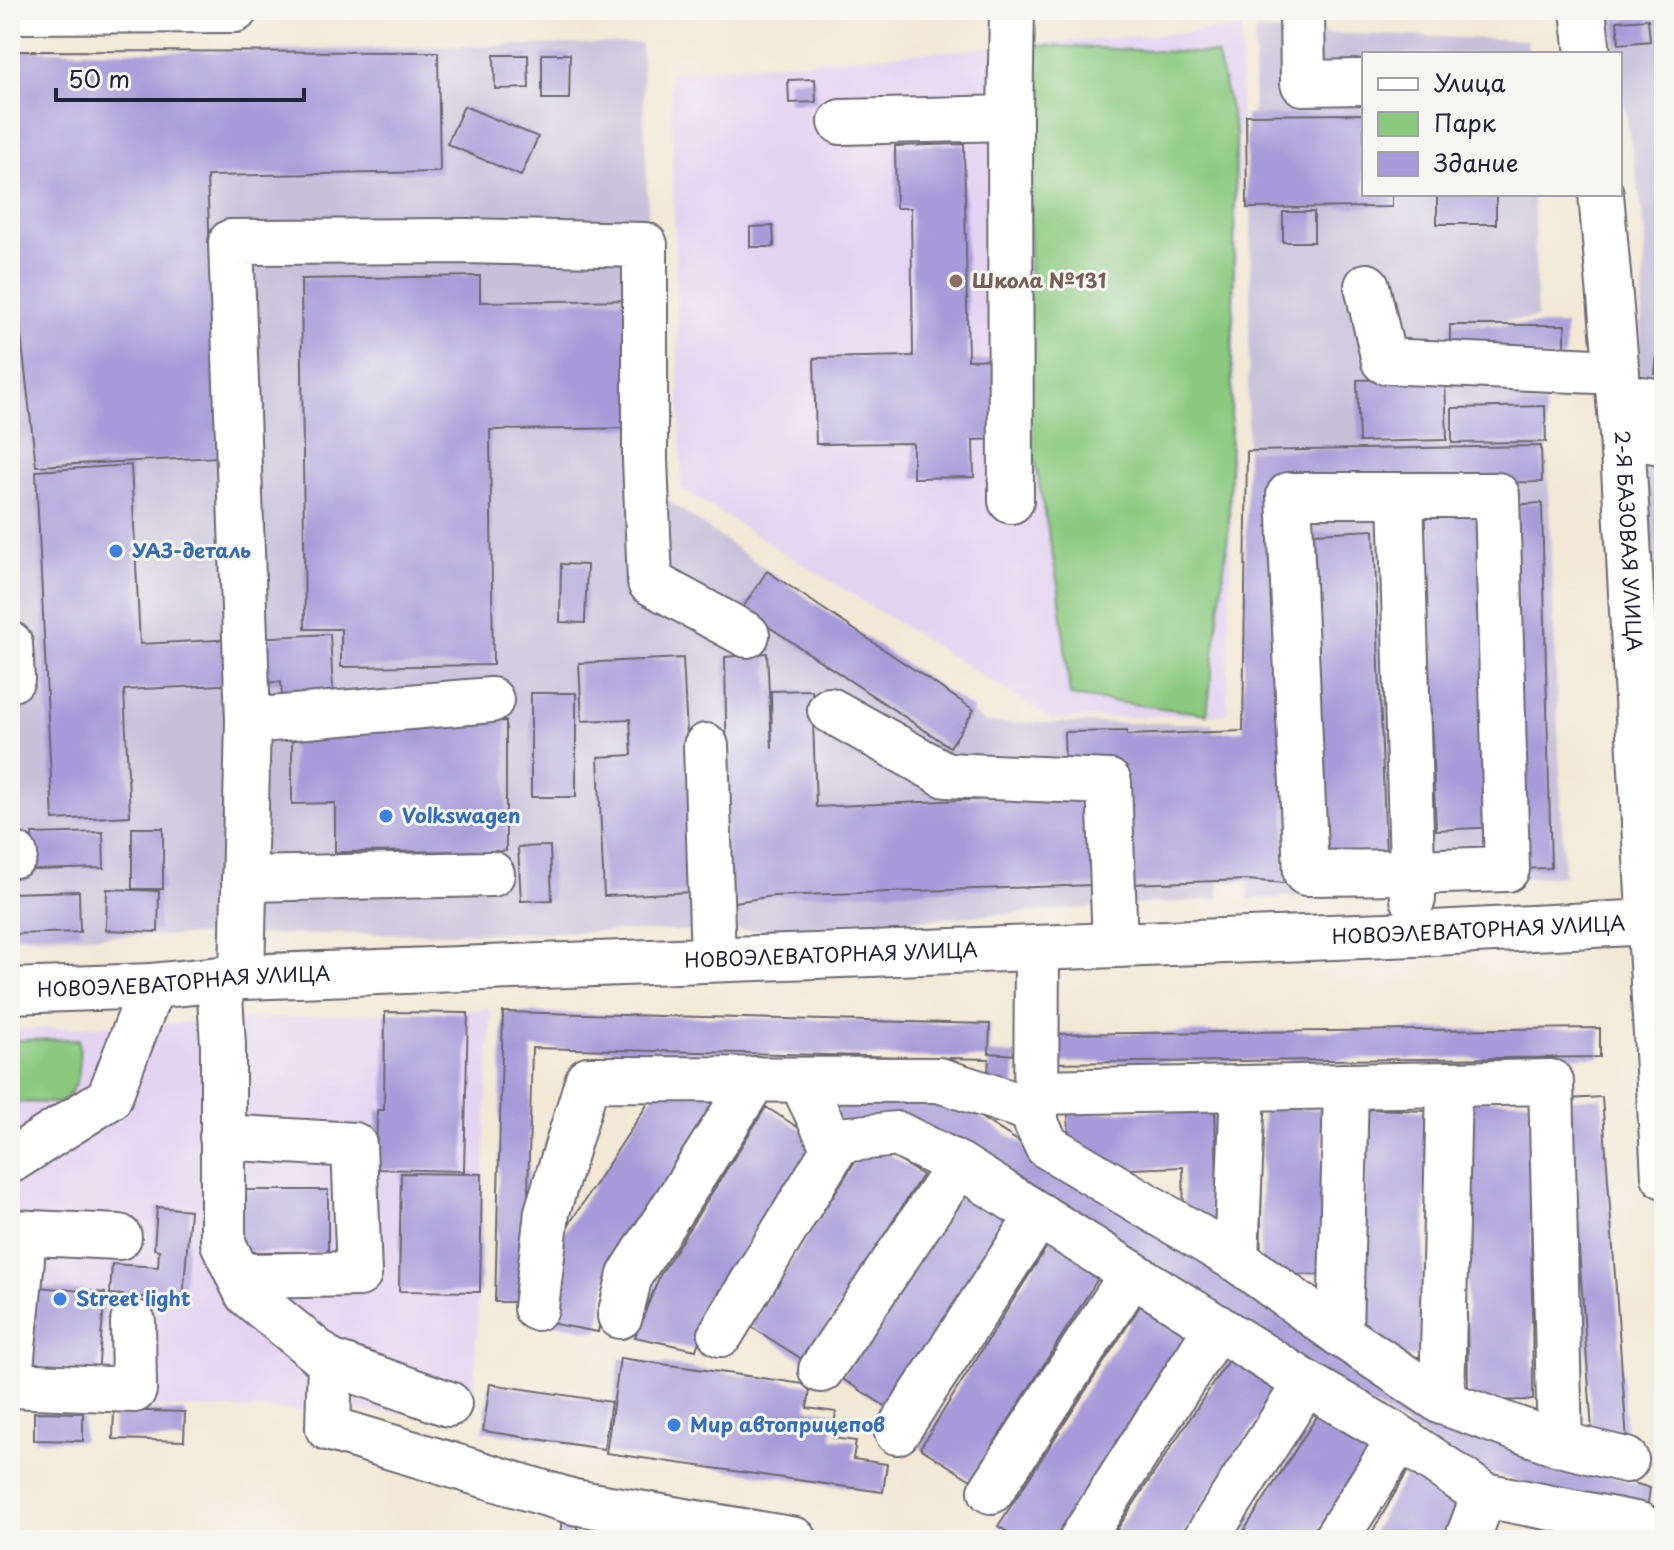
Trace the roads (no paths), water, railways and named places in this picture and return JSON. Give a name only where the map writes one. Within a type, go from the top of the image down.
[{"type":"street","points":[[10,11],[232,10]]},
{"type":"street","points":[[1011,501],[1012,10]]},
{"type":"street","points":[[1302,10],[1303,83],[1362,82]]},
{"type":"street","points":[[1583,10],[1588,52]]},
{"type":"street","points":[[841,122],[1010,118]]},
{"type":"street","name":"2-Я БАЗОВАЯ УЛИЦА","points":[[1601,196],[1619,401],[1660,1026],[1664,1176]]},
{"type":"street","points":[[449,1404],[330,1362],[247,1294],[223,1243],[223,1045],[244,879],[248,721],[231,242],[465,241],[645,245],[645,460],[650,582],[747,635]]},
{"type":"street","points":[[1367,286],[1384,361],[1619,401],[1664,402]]},
{"type":"street","points":[[1619,401],[1664,443]]},
{"type":"street","points":[[1289,495],[1497,495],[1507,869],[1412,872],[1306,873],[1289,495]]},
{"type":"street","points":[[1401,495],[1414,934]]},
{"type":"street","points":[[10,644],[10,679]]},
{"type":"street","points":[[248,721],[491,700]]},
{"type":"street","points":[[830,710],[946,775],[1109,782],[1115,945]]},
{"type":"street","points":[[706,746],[713,959]]},
{"type":"street","points":[[244,879],[492,874]]},
{"type":"street","name":"НОВОЭЛЕВАТОРНАЯ УЛИЦА","points":[[10,991],[152,986],[230,978],[1414,934],[1651,922]]},
{"type":"street","points":[[1037,948],[1036,1123],[1047,1146],[1236,1259],[1442,1402],[1560,1444],[1626,1460]]},
{"type":"street","points":[[10,1161],[109,1098],[152,986]]},
{"type":"street","points":[[536,1308],[547,1212],[588,1079],[939,1080],[1036,1102],[1243,1088],[1551,1082],[1560,1444]]},
{"type":"street","points":[[620,1316],[630,1275],[755,1079]]},
{"type":"street","points":[[721,1334],[834,1149],[801,1080]]},
{"type":"street","points":[[1442,1402],[1449,1084]]},
{"type":"street","points":[[1340,1334],[1346,1086]]},
{"type":"street","points":[[1236,1259],[1243,1088]]},
{"type":"street","points":[[830,1141],[897,1134],[959,1165],[1306,1383],[1400,1438],[1484,1495],[1640,1525]]},
{"type":"street","points":[[222,1137],[354,1145],[359,1274],[239,1276]]},
{"type":"street","points":[[821,1370],[959,1165]]},
{"type":"street","points":[[897,1432],[1039,1215]]},
{"type":"street","points":[[10,1376],[13,1253],[119,1237]]},
{"type":"street","points":[[991,1491],[1132,1274]]},
{"type":"street","points":[[10,1385],[134,1390],[133,1322]]},
{"type":"street","points":[[1081,1540],[1217,1327]]},
{"type":"street","points":[[330,1362],[328,1428],[574,1502],[795,1540]]},
{"type":"street","points":[[1205,1540],[1306,1383]]},
{"type":"street","points":[[1335,1540],[1400,1438]]},
{"type":"street","points":[[1467,1540],[1484,1495]]},
{"type":"place","name":"Школа №131","points":[[956,281]]},
{"type":"place","name":"УАЗ-деталь","points":[[116,551]]},
{"type":"place","name":"Volkswagen","points":[[386,816]]},
{"type":"place","name":"Street light","points":[[60,1299]]},
{"type":"place","name":"Мир автоприцепов","points":[[674,1425]]}]
